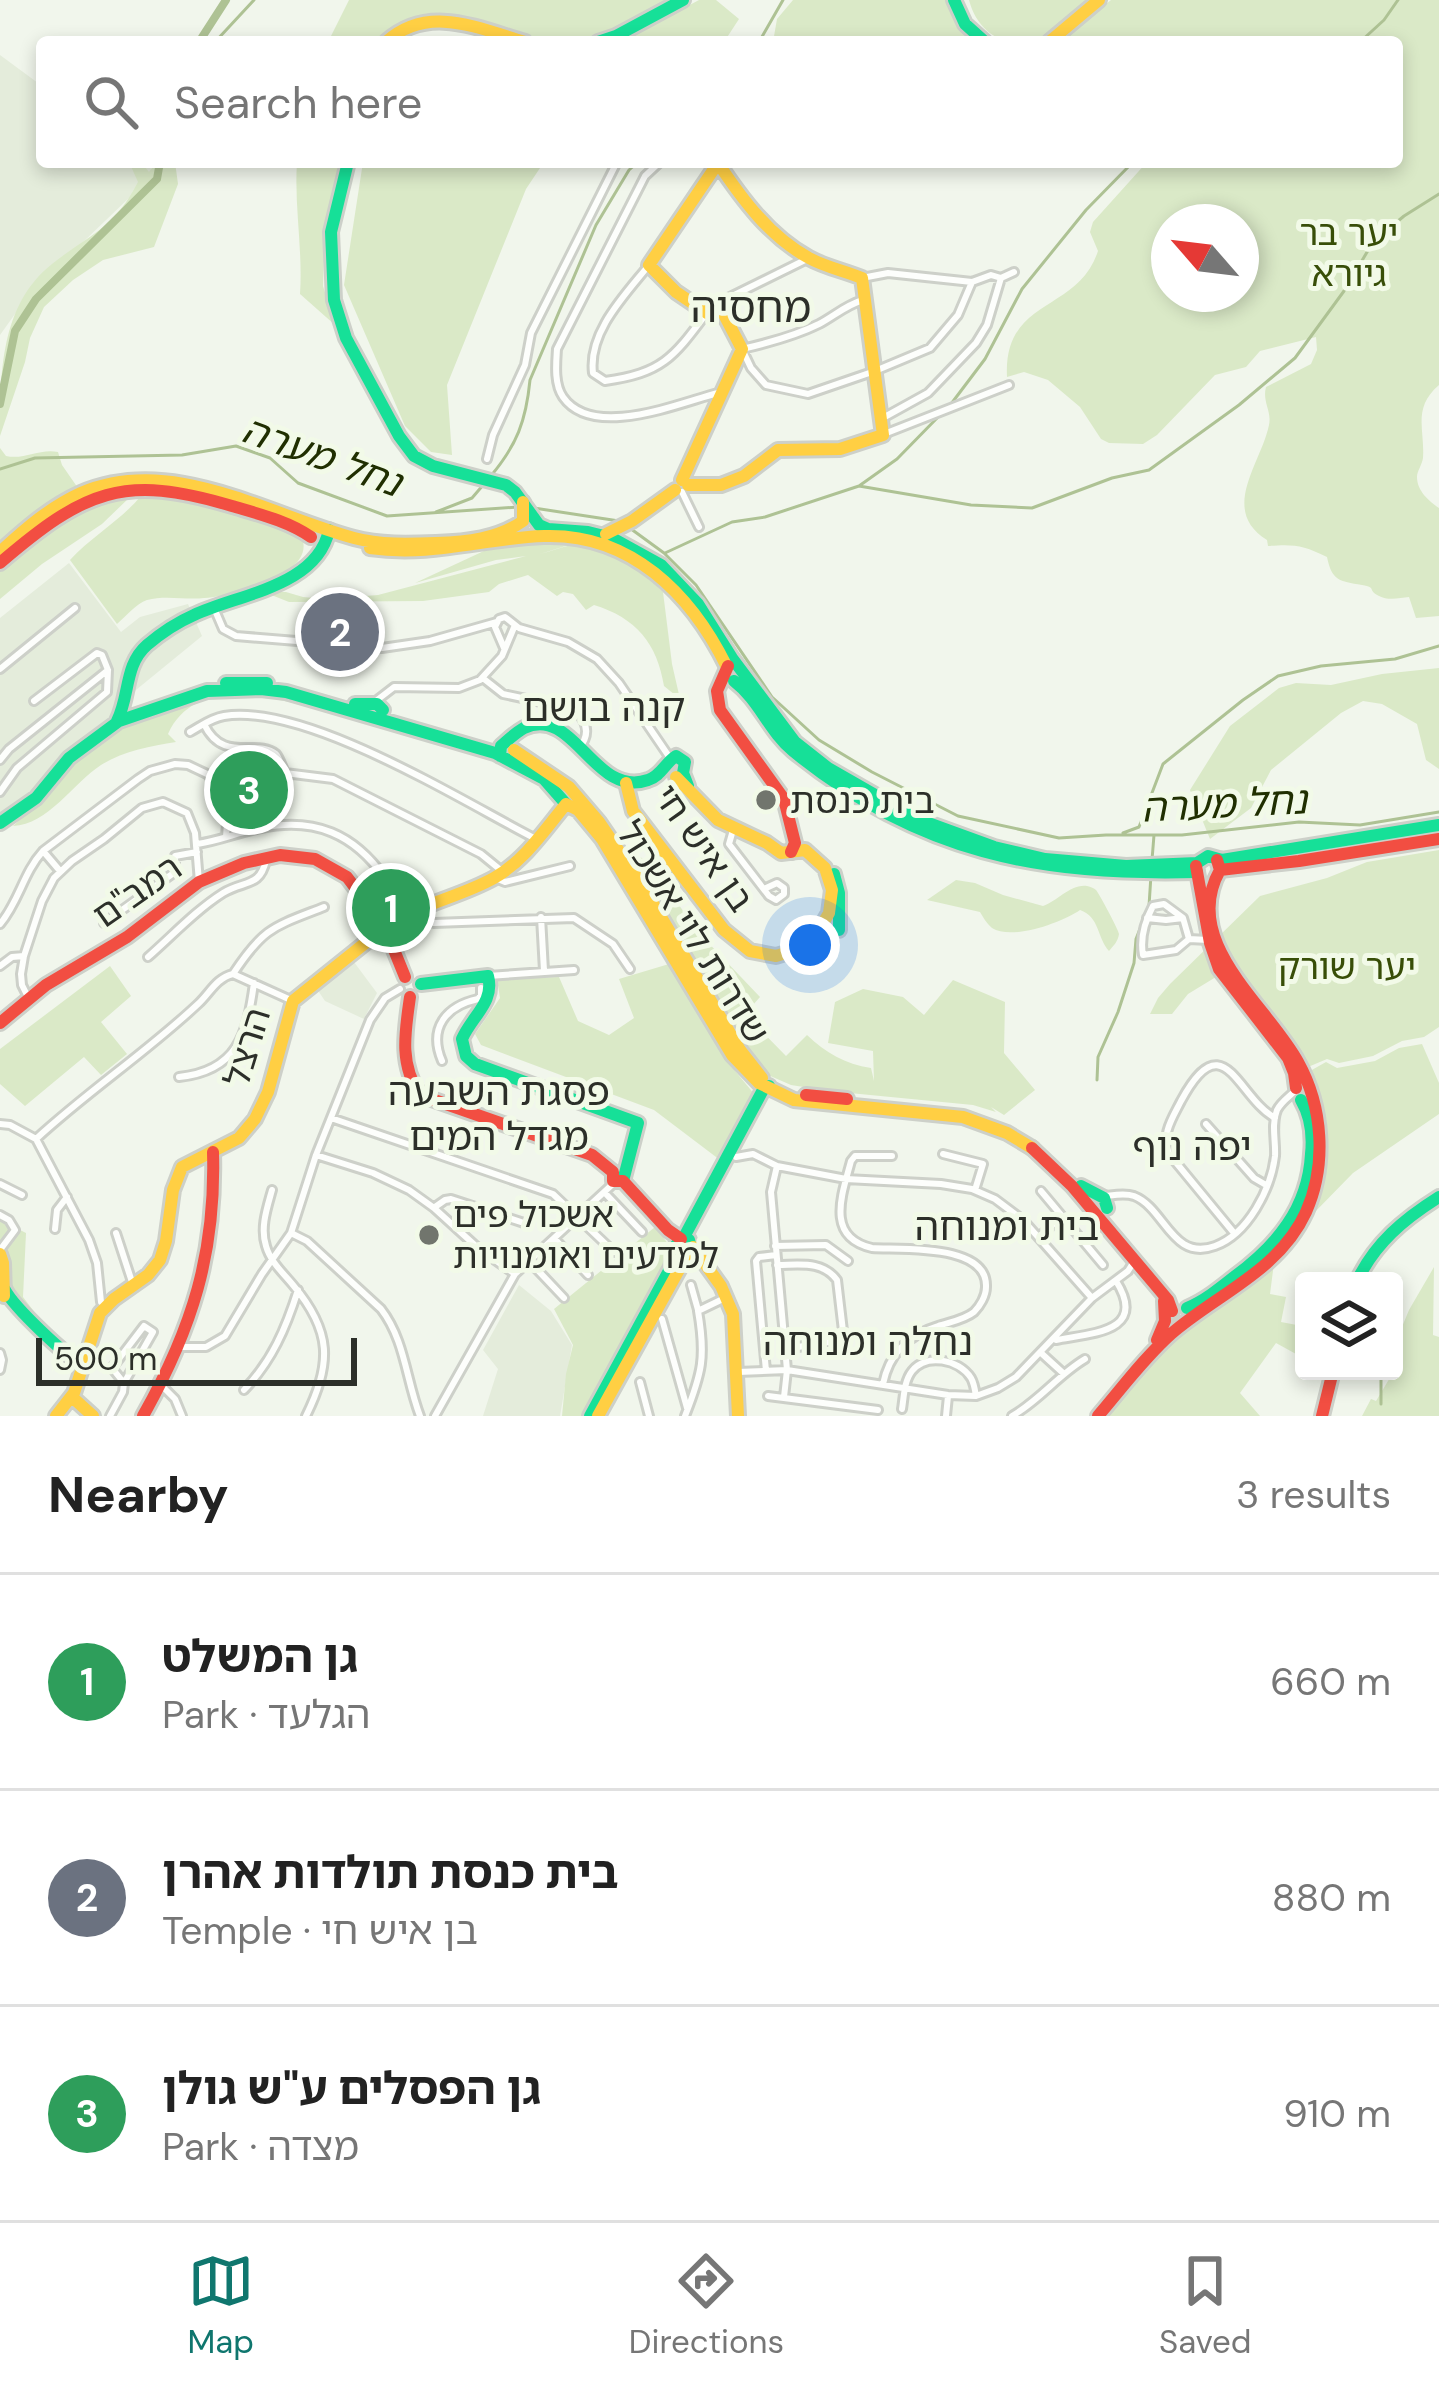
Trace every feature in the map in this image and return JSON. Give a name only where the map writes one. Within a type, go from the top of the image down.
[{"type":"main road","points":[[610,36],[683,0]]},
{"type":"main road","points":[[954,0],[959,18],[975,36]]},
{"type":"main road","points":[[1056,36],[1099,0]]},
{"type":"main road","points":[[389,36],[407,23],[425,20],[501,36]]},
{"type":"main road","points":[[347,168],[331,232],[334,300],[346,338],[413,456],[511,489],[523,502],[529,528]]},
{"type":"main road","points":[[682,487],[742,349],[718,303],[706,313],[649,265],[714,168]]},
{"type":"main road","points":[[602,535],[682,487],[721,485],[744,476],[778,450],[840,448],[883,434],[862,278],[809,258],[784,239],[738,195],[722,168]]},
{"type":"main road","points":[[0,552],[60,503],[95,488],[156,485],[208,488],[308,525],[320,536],[413,545],[529,528],[602,535],[661,565],[690,594],[733,673]]},
{"type":"main road","points":[[0,562],[64,510],[126,486]]},
{"type":"main road","points":[[632,521],[627,536],[635,549]]},
{"type":"main road","points":[[529,528],[596,542],[646,564],[684,599],[733,673],[795,742],[827,768],[916,819],[994,847],[1045,859],[1207,870],[1439,839]]},
{"type":"main road","points":[[0,823],[36,798],[69,758],[111,727],[128,707],[132,663],[140,651],[178,622],[302,572],[320,536]]},
{"type":"main road","points":[[733,673],[717,691],[717,700],[781,794],[790,818],[783,841]]},
{"type":"main road","name":"שדרות לוי אשכול","points":[[128,707],[211,685],[282,685],[507,750],[557,778],[602,839],[745,1071],[768,1088],[807,1102],[941,1114],[989,1124],[1018,1137],[1100,1204],[1181,1315]]},
{"type":"main road","points":[[507,750],[518,732],[534,725],[551,728],[625,786],[647,785],[676,773]]},
{"type":"main road","name":"בן איש חי","points":[[625,786],[622,801],[628,815],[734,948],[756,960],[781,962],[832,943],[824,940],[832,895],[825,871],[813,854],[734,828],[711,814],[676,773]]},
{"type":"main road","name":"בן איש חי","points":[[625,786],[633,812],[737,943],[758,954],[785,956],[828,929]]},
{"type":"main road","points":[[500,875],[570,800]]},
{"type":"main road","points":[[1207,870],[1439,825]]},
{"type":"main road","name":"רמב\"ם","points":[[0,1023],[62,974],[144,926],[199,882],[267,857],[304,856],[332,866],[358,889],[383,926],[409,985]]},
{"type":"main road","points":[[1207,870],[1208,940],[1228,985],[1292,1067],[1300,1094]]},
{"type":"main road","points":[[1093,1416],[1181,1315],[1278,1253],[1304,1215],[1316,1183],[1318,1118],[1300,1094],[1286,1042],[1228,968],[1216,939],[1207,870]]},
{"type":"main road","name":"הרצל","points":[[108,1302],[156,1267],[164,1250],[178,1173],[187,1162],[239,1138],[255,1119],[268,1092],[293,1001],[383,926],[500,875]]},
{"type":"main road","points":[[616,1180],[641,1125],[466,1058],[461,1041],[491,988],[484,982],[409,985],[404,1059],[420,1095],[592,1155],[616,1180],[686,1249],[715,1276],[734,1322],[738,1416]]},
{"type":"main road","points":[[594,1416],[674,1260],[686,1249],[746,1148],[768,1088]]},
{"type":"main road","points":[[686,1249],[689,1232],[768,1088]]},
{"type":"main road","points":[[143,1416],[196,1306],[212,1223],[212,1152]]},
{"type":"main road","points":[[1363,1272],[1380,1244],[1407,1216],[1439,1198]]},
{"type":"main road","name":"שדרות לוי אשכול","points":[[1100,1204],[1133,1259],[1181,1315]]},
{"type":"main road","points":[[0,1252],[5,1300],[12,1311],[32,1321],[77,1367]]},
{"type":"main road","points":[[1157,1288],[1166,1310],[1157,1340]]},
{"type":"main road","points":[[54,1416],[68,1396],[95,1323],[108,1302]]},
{"type":"main road","points":[[1093,1416],[1181,1315]]},
{"type":"main road","points":[[54,1416],[72,1397],[77,1367]]},
{"type":"main road","points":[[1322,1416],[1331,1380]]},
{"type":"main road","points":[[72,1397],[93,1416]]},
{"type":"street","points":[[488,459],[493,435],[525,365],[531,333],[614,168]]},
{"type":"street","points":[[654,168],[645,176],[557,349],[556,373],[563,397],[581,410],[620,419],[722,392]]},
{"type":"street","points":[[718,303],[809,258]]},
{"type":"street","points":[[649,265],[600,335],[593,373],[605,381],[651,370],[674,356],[706,313]]},
{"type":"street","points":[[862,278],[888,273],[972,282],[1014,272]]},
{"type":"street","points":[[880,419],[928,393],[976,343],[987,325],[1000,278]]},
{"type":"street","points":[[864,300],[818,324],[742,349],[751,368],[766,386],[808,394],[875,371],[930,348],[958,315],[972,282]]},
{"type":"street","points":[[883,434],[1009,385]]},
{"type":"street","points":[[682,487],[699,527]]},
{"type":"street","points":[[214,607],[223,628],[236,636],[363,647],[415,644],[505,617],[516,629]]},
{"type":"street","points":[[0,669],[75,608]]},
{"type":"street","points":[[497,622],[504,647]]},
{"type":"street","points":[[483,627],[505,637],[516,629]]},
{"type":"street","points":[[376,711],[390,689],[399,686],[459,688],[483,678],[516,629]]},
{"type":"street","name":"בן איש חי","points":[[516,629],[568,642],[597,659],[619,683],[676,773]]},
{"type":"street","points":[[0,792],[17,768],[107,692],[108,670],[101,655],[97,653],[34,701]]},
{"type":"street","points":[[0,760],[108,670]]},
{"type":"street","points":[[483,678],[510,696],[574,709],[587,730],[578,748]]},
{"type":"street","points":[[190,732],[224,716],[306,727],[355,745],[536,839]]},
{"type":"street","points":[[204,724],[219,742],[272,752],[285,773]]},
{"type":"street","points":[[0,924],[43,851],[162,766],[188,765],[207,774],[221,789],[228,809],[226,837]]},
{"type":"street","points":[[268,775],[334,779],[481,854],[500,867],[505,882],[570,866]]},
{"type":"street","points":[[29,998],[21,974],[42,901],[60,871],[142,808],[163,802],[192,819],[199,882]]},
{"type":"street","points":[[104,923],[176,872],[175,856],[259,828],[297,824],[341,836],[370,857],[385,878]]},
{"type":"street","points":[[734,828],[731,848],[764,889]]},
{"type":"street","points":[[43,851],[60,871]]},
{"type":"street","points":[[148,958],[222,893],[260,877],[267,857]]},
{"type":"street","points":[[1190,938],[1183,918],[1164,904],[1154,906],[1141,944],[1143,955],[1176,950],[1190,938],[1208,940]]},
{"type":"street","points":[[36,1139],[201,1001],[223,977],[233,974],[258,938],[277,925],[324,907]]},
{"type":"street","points":[[419,908],[426,921],[434,923],[569,916],[613,944],[630,969]]},
{"type":"street","points":[[541,917],[544,970]]},
{"type":"street","points":[[1147,918],[1183,918]]},
{"type":"street","points":[[0,966],[12,956],[24,956]]},
{"type":"street","points":[[442,1061],[436,1042],[439,1028],[460,1002],[478,999],[484,982],[544,970],[574,970]]},
{"type":"street","points":[[233,974],[293,1001]]},
{"type":"street","points":[[178,1077],[208,1071],[234,1052],[244,1033],[254,983]]},
{"type":"street","points":[[180,1347],[206,1347],[225,1336],[291,1233],[370,1019],[385,998],[409,985]]},
{"type":"street","points":[[466,1001],[473,1011],[483,1008]]},
{"type":"street","points":[[1234,1233],[1169,1154],[1165,1142],[1169,1124],[1197,1074],[1214,1066],[1231,1071],[1275,1118]]},
{"type":"street","points":[[1100,1204],[1131,1196],[1172,1236],[1188,1246],[1212,1247],[1252,1214],[1267,1185],[1275,1151],[1275,1118],[1300,1094]]},
{"type":"street","points":[[331,1118],[553,1194],[614,1252]]},
{"type":"street","points":[[0,1124],[36,1139],[89,1240],[108,1302]]},
{"type":"street","points":[[1206,1124],[1254,1178],[1267,1185]]},
{"type":"street","points":[[746,1148],[777,1166],[846,1180],[975,1190],[1024,1220],[1092,1298]]},
{"type":"street","points":[[943,1154],[998,1169]]},
{"type":"street","points":[[316,1155],[392,1180],[515,1274]]},
{"type":"street","points":[[883,1384],[895,1352],[920,1333],[976,1311],[986,1285],[979,1267],[961,1255],[872,1248],[852,1241],[841,1224],[840,1207],[855,1156],[892,1156]]},
{"type":"street","points":[[975,1190],[983,1164]]},
{"type":"street","points":[[777,1166],[771,1192],[788,1370],[784,1397]]},
{"type":"street","points":[[435,1416],[515,1274],[616,1180],[642,1232]]},
{"type":"street","points":[[0,1184],[22,1195]]},
{"type":"street","points":[[272,1190],[264,1238],[272,1260],[322,1330],[325,1348],[323,1378],[306,1416]]},
{"type":"street","points":[[1041,1191],[1102,1265]]},
{"type":"street","points":[[55,1229],[57,1210],[67,1197]]},
{"type":"street","points":[[434,1208],[451,1199],[526,1224]]},
{"type":"street","points":[[0,1215],[15,1230],[0,1252]]},
{"type":"street","points":[[1039,1237],[1062,1216]]},
{"type":"street","points":[[116,1233],[133,1285]]},
{"type":"street","points":[[291,1233],[307,1241],[391,1321],[420,1416]]},
{"type":"street","points":[[554,1238],[588,1275]]},
{"type":"street","points":[[766,1371],[756,1262],[776,1251],[826,1245],[848,1261]]},
{"type":"street","points":[[736,1372],[788,1370],[976,1396],[1008,1382],[1092,1298],[1130,1268],[1133,1259]]},
{"type":"street","points":[[529,1262],[564,1298]]},
{"type":"street","points":[[777,1265],[813,1264],[836,1276],[842,1327],[838,1342],[785,1349]]},
{"type":"street","points":[[1119,1278],[1136,1271],[1145,1273]]},
{"type":"street","points":[[1052,1340],[1094,1333],[1119,1322],[1128,1307],[1119,1278]]},
{"type":"street","points":[[686,1413],[702,1369],[703,1342],[691,1285]]},
{"type":"street","points":[[244,1390],[280,1340],[298,1291]]},
{"type":"street","points":[[698,1311],[727,1298]]},
{"type":"street","points":[[662,1319],[686,1413]]},
{"type":"street","points":[[110,1416],[153,1331],[144,1326],[112,1368],[124,1383]]},
{"type":"street","points":[[1040,1352],[1063,1373]]},
{"type":"street","points":[[0,1353],[0,1370]]},
{"type":"street","points":[[1012,1416],[1085,1359]]},
{"type":"street","points":[[902,1409],[915,1367],[924,1362],[952,1363],[970,1376],[976,1396]]},
{"type":"street","points":[[640,1382],[649,1416]]},
{"type":"street","points":[[161,1385],[176,1400],[182,1416]]},
{"type":"street","points":[[946,1416],[948,1395]]},
{"type":"street","points":[[768,1396],[878,1410]]},
{"type":"shaded area","points":[[0,55],[36,82],[36,168],[150,168],[155,173],[30,293],[0,335]]},
{"type":"shaded area","points":[[69,563],[121,632],[140,617],[188,604],[202,636],[120,703],[109,722],[65,756],[26,801],[0,817],[0,618]]},
{"type":"shaded area","points":[[351,958],[377,993],[364,1019],[325,1001],[315,986]]},
{"type":"shaded area","points":[[519,1285],[551,1311],[572,1345],[560,1416],[483,1416],[498,1369],[483,1350]]},
{"type":"green space","points":[[349,0],[671,0],[600,36],[527,36],[427,20],[407,22],[381,36],[331,36]]},
{"type":"green space","points":[[699,0],[716,0],[739,19],[728,36],[632,36]]},
{"type":"green space","points":[[793,0],[947,0],[957,26],[968,36],[774,36],[777,19]]},
{"type":"green space","points":[[969,0],[1091,0],[1049,36],[995,36]]},
{"type":"green space","name":"יער בר גיורא","points":[[1111,0],[1439,0],[1439,385],[1425,402],[1423,458],[1417,477],[1421,491],[1439,508],[1439,616],[1416,618],[1409,597],[1383,598],[1370,587],[1338,578],[1327,557],[1311,550],[1268,546],[1246,515],[1247,486],[1269,425],[1266,387],[1311,364],[1316,337],[1260,351],[1246,367],[1215,375],[1143,444],[1101,439],[1080,407],[1048,380],[1024,372],[1007,377],[1009,351],[1017,332],[1088,271],[1098,251],[1090,232],[1093,222],[1142,168],[1403,168],[1403,36],[1066,36]]},
{"type":"green space","points":[[132,168],[149,172],[176,168],[178,184],[154,247],[103,260],[44,307],[0,436],[6,342],[22,300],[52,264],[119,211],[138,182]]},
{"type":"green space","points":[[297,168],[338,168],[325,228],[323,286],[335,325],[300,294]]},
{"type":"green space","points":[[362,168],[540,168],[526,189],[447,385],[452,455],[431,452],[405,426],[344,285]]},
{"type":"green space","points":[[0,448],[13,457],[58,452],[80,491],[0,551]]},
{"type":"green space","points":[[141,496],[203,503],[241,514],[300,534],[304,548],[287,571],[252,588],[217,597],[147,600],[117,624],[70,560]]},
{"type":"green space","points":[[113,497],[130,497],[102,524],[0,599],[0,570],[66,516]]},
{"type":"green space","points":[[578,542],[537,555],[581,543],[608,548],[629,560],[663,592],[680,699],[664,686],[650,645],[633,625],[594,605],[586,610],[573,594],[557,596],[528,575],[489,592],[423,601],[289,602],[264,592],[326,599],[378,595],[526,556],[415,583],[486,550]]},
{"type":"green space","points":[[1439,668],[1439,769],[1426,760],[1417,724],[1382,704],[1363,701],[1341,713],[1271,770],[1251,808],[1210,839],[1190,790],[1230,726],[1279,688]]},
{"type":"green space","points":[[244,692],[288,697],[362,717],[362,722],[256,696],[204,700],[183,713],[168,734],[176,742],[110,760],[38,819],[13,826],[59,784],[56,780],[69,765],[119,728],[176,702]]},
{"type":"green space","name":"יער שורק","points":[[1439,850],[1439,1027],[1424,1037],[1402,1041],[1373,1056],[1339,1063],[1327,1059],[1308,1067],[1234,966],[1188,994],[1172,1014],[1150,1014],[1170,984],[1260,896],[1367,862]]},
{"type":"green space","points":[[637,855],[648,862],[699,933],[760,997],[745,1014],[786,1056],[807,1035],[836,1057],[871,1068],[874,1081],[873,1051],[828,1043],[835,1002],[863,989],[903,997],[924,1015],[953,980],[1005,1002],[1004,1053],[1035,1090],[1004,1115],[991,1107],[996,1112],[973,1105],[791,1085],[768,1075],[749,1055],[632,859]]},
{"type":"green space","points":[[956,880],[1043,906],[1075,888],[1091,887],[1113,920],[1118,939],[1109,951],[1095,923],[1080,910],[1050,924],[1012,932],[992,928],[980,912],[927,900]]},
{"type":"green space","points":[[669,964],[755,1095],[720,1160],[654,1110],[481,1045],[475,1034],[500,998],[497,979],[559,977],[578,1021],[609,1035],[634,1018],[619,979]]},
{"type":"green space","points":[[110,966],[131,996],[101,1022],[127,1054],[101,1075],[84,1057],[25,1106],[0,1084],[0,1049]]},
{"type":"green space","points":[[1422,1044],[1439,1083],[1439,1114],[1353,1173],[1312,1215],[1328,1142],[1326,1118],[1310,1071],[1326,1062],[1337,1068],[1375,1061],[1399,1048]]},
{"type":"green space","points":[[0,1220],[26,1233],[23,1297],[42,1322],[12,1294],[9,1265],[0,1246]]},
{"type":"green space","points":[[655,1227],[673,1250],[670,1264],[583,1416],[562,1416],[573,1345],[554,1309]]},
{"type":"green space","points":[[1274,1263],[1270,1294],[1286,1297],[1281,1322],[1295,1325],[1295,1353],[1276,1343],[1240,1393],[1260,1416],[1102,1416],[1153,1359]]},
{"type":"green space","points":[[1434,1267],[1439,1416],[1362,1416],[1389,1380],[1403,1380],[1403,1324]]},
{"type":"waterway","points":[[203,36],[226,0]]},
{"type":"waterway","points":[[221,36],[254,0]]},
{"type":"waterway","points":[[762,36],[783,0]]},
{"type":"waterway","points":[[1367,36],[1398,0]]},
{"type":"waterway","points":[[0,404],[15,331],[36,299],[157,179],[159,168]]},
{"type":"waterway","points":[[490,477],[519,432],[530,380],[596,225],[631,168]]},
{"type":"waterway","points":[[951,404],[985,359],[1022,289],[1127,168]]},
{"type":"waterway","points":[[859,486],[971,505],[1032,508],[1112,478],[1149,470],[1295,358],[1373,242],[1439,194]]},
{"type":"waterway","points":[[665,553],[732,522],[765,517],[859,486],[897,459],[940,415]]},
{"type":"waterway","name":"נחל מערה","points":[[0,469],[35,458],[182,455],[236,446],[270,458],[298,483],[387,516],[518,507]]},
{"type":"waterway","points":[[436,512],[472,498],[484,484]]},
{"type":"waterway","name":"נחל מערה","points":[[534,508],[619,521]]},
{"type":"waterway","name":"נחל מערה","points":[[627,526],[696,585],[772,697],[819,740],[958,816],[1059,838],[1182,835],[1299,822],[1360,825],[1439,812]]},
{"type":"waterway","points":[[1123,833],[1139,827],[1163,764],[1278,676],[1321,666],[1395,659],[1439,646]]},
{"type":"waterway","points":[[1152,860],[1154,835]]},
{"type":"waterway","points":[[1097,1080],[1098,1057],[1134,963],[1136,939],[1149,906],[1151,875]]},
{"type":"waterway","points":[[1381,1380],[1381,1404]]},
{"type":"traffic: fast","points":[[616,36],[683,0]]},
{"type":"traffic: fast","points":[[954,0],[965,24],[978,36]]},
{"type":"traffic: fast","points":[[347,168],[331,232],[334,300],[346,338],[414,456],[433,466],[506,485],[539,525]]},
{"type":"traffic: fast","points":[[539,525],[612,538],[661,565],[698,604],[795,742],[828,768],[917,819],[994,847],[1045,859],[1126,866],[1197,863],[1208,856],[1222,860],[1439,825]]},
{"type":"traffic: fast","points":[[117,721],[134,662],[147,645],[188,618],[293,576],[322,549],[329,530]]},
{"type":"traffic: fast","points":[[734,681],[793,751],[840,786],[934,835],[1033,862],[1085,869],[1197,872]]},
{"type":"traffic: fast","points":[[226,683],[267,683]]},
{"type":"traffic: fast","points":[[0,823],[36,798],[69,758],[119,721],[207,691],[261,689],[286,692],[495,753],[544,779],[566,804]]},
{"type":"traffic: fast","points":[[355,704],[377,704],[383,710]]},
{"type":"traffic: fast","points":[[500,756],[501,746],[515,734],[541,724],[557,729],[598,766],[629,782],[652,778],[676,756],[685,762],[688,786]]},
{"type":"traffic: fast","points":[[834,874],[839,930]]},
{"type":"traffic: fast","points":[[421,984],[488,976],[488,994],[462,1039],[466,1056],[475,1064],[638,1123],[623,1181]]},
{"type":"traffic: fast","points":[[683,1239],[769,1086]]},
{"type":"traffic: fast","points":[[1187,1308],[1263,1252],[1296,1209],[1309,1174],[1312,1147],[1301,1100]]},
{"type":"traffic: fast","points":[[1081,1186],[1104,1198],[1107,1208]]},
{"type":"traffic: fast","points":[[1362,1272],[1392,1233],[1439,1197]]},
{"type":"traffic: fast","points":[[590,1416],[671,1267],[681,1239],[689,1240],[692,1252],[686,1257]]},
{"type":"traffic: fast","points":[[5,1290],[18,1308],[83,1365]]},
{"type":"traffic: slow","points":[[1056,36],[1099,0]]},
{"type":"traffic: slow","points":[[395,36],[436,22],[505,36]]},
{"type":"traffic: slow","points":[[682,480],[742,349],[718,303],[707,313],[649,265],[715,168]]},
{"type":"traffic: slow","points":[[688,485],[721,485],[744,476],[778,450],[840,449],[883,435],[862,278],[815,261],[782,239],[722,168]]},
{"type":"traffic: slow","points":[[0,552],[59,505],[115,483],[185,484],[354,538],[395,544],[492,536],[523,521],[523,502]]},
{"type":"traffic: slow","points":[[606,534],[675,490]]},
{"type":"traffic: slow","points":[[370,548],[436,549],[544,536],[604,545],[631,557],[676,593],[727,667]]},
{"type":"traffic: slow","points":[[514,750],[569,787],[599,822],[762,1078]]},
{"type":"traffic: slow","points":[[626,783],[633,811],[724,930],[750,951],[776,956],[799,949],[817,934],[829,913],[832,890],[825,868],[805,850],[781,853],[718,820],[676,777]]},
{"type":"traffic: slow","points":[[566,804],[578,810],[602,839],[732,1055],[759,1083],[794,1100],[963,1117],[1032,1148]]},
{"type":"traffic: slow","points":[[390,925],[505,871],[566,804]]},
{"type":"traffic: slow","points":[[56,1416],[74,1393],[100,1313],[160,1260],[182,1167],[239,1138],[255,1119],[268,1092],[293,1001],[379,932]]},
{"type":"traffic: slow","points":[[693,1247],[721,1286],[733,1314],[738,1416]]},
{"type":"traffic: slow","points":[[0,1254],[4,1296]]},
{"type":"traffic: slow","points":[[598,1416],[686,1257]]},
{"type":"traffic: slow","points":[[72,1397],[93,1416]]},
{"type":"traffic: jam","points":[[0,563],[56,519],[107,495],[133,491],[194,496],[273,518],[311,537]]},
{"type":"traffic: jam","points":[[728,666],[717,691],[720,710],[784,799],[795,843],[791,852]]},
{"type":"traffic: jam","points":[[1220,870],[1439,839]]},
{"type":"traffic: jam","points":[[0,1023],[46,985],[127,937],[199,882],[244,863],[280,855],[315,859],[347,877],[375,914],[379,931],[392,945],[405,977]]},
{"type":"traffic: jam","points":[[1098,1416],[1171,1334],[1280,1250],[1313,1194],[1319,1156],[1313,1098],[1298,1062],[1219,948],[1210,897],[1220,870],[1217,860]]},
{"type":"traffic: jam","points":[[1196,866],[1219,969],[1288,1058],[1296,1088]]},
{"type":"traffic: jam","points":[[807,953],[831,943]]},
{"type":"traffic: jam","points":[[410,997],[406,1060],[420,1095],[592,1155],[613,1172],[613,1181],[623,1181],[681,1239]]},
{"type":"traffic: jam","points":[[806,1095],[847,1099]]},
{"type":"traffic: jam","points":[[1032,1148],[1072,1186],[1168,1300],[1172,1311]]},
{"type":"traffic: jam","points":[[143,1416],[175,1352],[198,1289],[210,1224],[213,1152]]},
{"type":"traffic: jam","points":[[1157,1340],[1165,1321],[1164,1301]]},
{"type":"traffic: jam","points":[[1322,1416],[1331,1380]]},
{"type":"place","name":"בית כנסת תולדות אהרן","points":[[340,632]]},
{"type":"place","name":"גן הפסלים ע\"ש גולן","points":[[249,790]]},
{"type":"place","name":"בית כנסת","points":[[766,800]]},
{"type":"place","name":"גן המשלט","points":[[391,908]]},
{"type":"place","name":"אשכול פים למדעים ואומנויות","points":[[429,1235]]},
{"type":"district","name":"מחסיה","points":[[751,307]]},
{"type":"district","name":"קנה בושם","points":[[604,707]]},
{"type":"district","name":"פסגת השבעה מגדל המים","points":[[499,1114]]},
{"type":"district","name":"יפה נוף","points":[[1192,1146]]},
{"type":"district","name":"בית ומנוחה","points":[[1007,1226]]},
{"type":"district","name":"נחלה ומנוחה","points":[[868,1341]]}]
